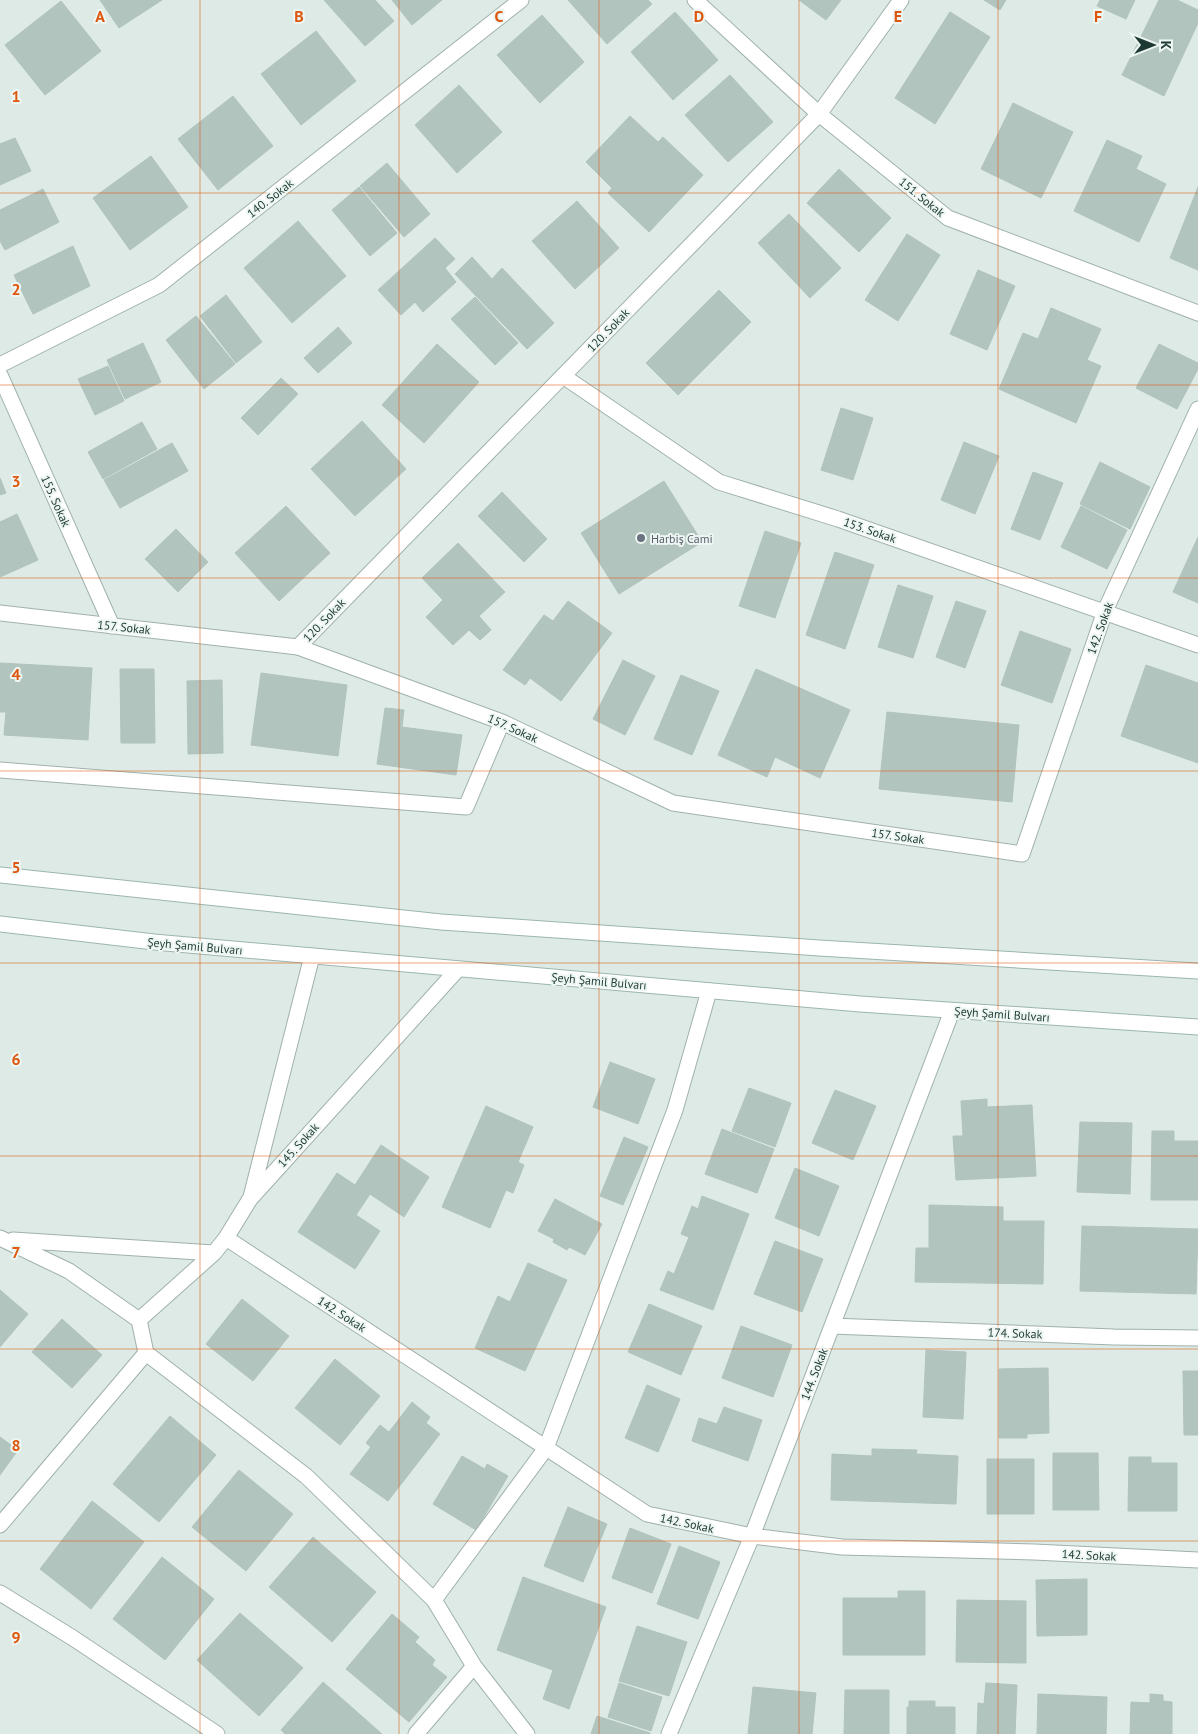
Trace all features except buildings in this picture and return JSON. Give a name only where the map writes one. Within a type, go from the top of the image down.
[{"type":"street","name":"140. Sokak","points":[[0,365],[159,285],[521,0]]},
{"type":"street","name":"151. Sokak","points":[[695,0],[819,114],[948,218],[1198,313]]},
{"type":"street","name":"120. Sokak","points":[[298,647],[819,114],[901,0]]},
{"type":"street","name":"155. Sokak","points":[[0,375],[112,626]]},
{"type":"street","name":"153. Sokak","points":[[563,376],[719,482],[838,519],[1198,645]]},
{"type":"street","name":"142. Sokak","points":[[1022,854],[1105,611],[1198,409]]},
{"type":"street","name":"157. Sokak","points":[[0,614],[298,647],[502,722],[673,803],[1022,854]]},
{"type":"street","points":[[0,770],[466,807],[502,722]]},
{"type":"street","points":[[0,875],[441,922],[819,948],[1198,971]]},
{"type":"street","name":"Şeyh Şamil Bulvarı","points":[[0,924],[154,942],[709,991],[1198,1027]]},
{"type":"street","points":[[250,1198],[312,956]]},
{"type":"street","name":"145. Sokak","points":[[139,1320],[214,1252],[226,1238],[250,1198],[458,969]]},
{"type":"street","points":[[434,1600],[546,1448],[675,1110],[709,991]]},
{"type":"street","name":"144. Sokak","points":[[669,1734],[752,1536],[952,1010]]},
{"type":"street","name":"142. Sokak","points":[[226,1238],[647,1514],[752,1536],[842,1547],[1024,1552],[1198,1560]]},
{"type":"street","points":[[2,1239],[214,1252]]},
{"type":"street","points":[[2,1239],[69,1271],[139,1320],[146,1353],[306,1476],[434,1600],[474,1666],[526,1734]]},
{"type":"street","name":"174. Sokak","points":[[832,1326],[1114,1337],[1198,1338]]},
{"type":"street","points":[[0,1525],[146,1353]]},
{"type":"street","points":[[0,1593],[73,1638],[217,1734]]},
{"type":"street","points":[[416,1734],[474,1666]]},
{"type":"place","name":"Harbiş Cami","points":[[641,538]]}]
